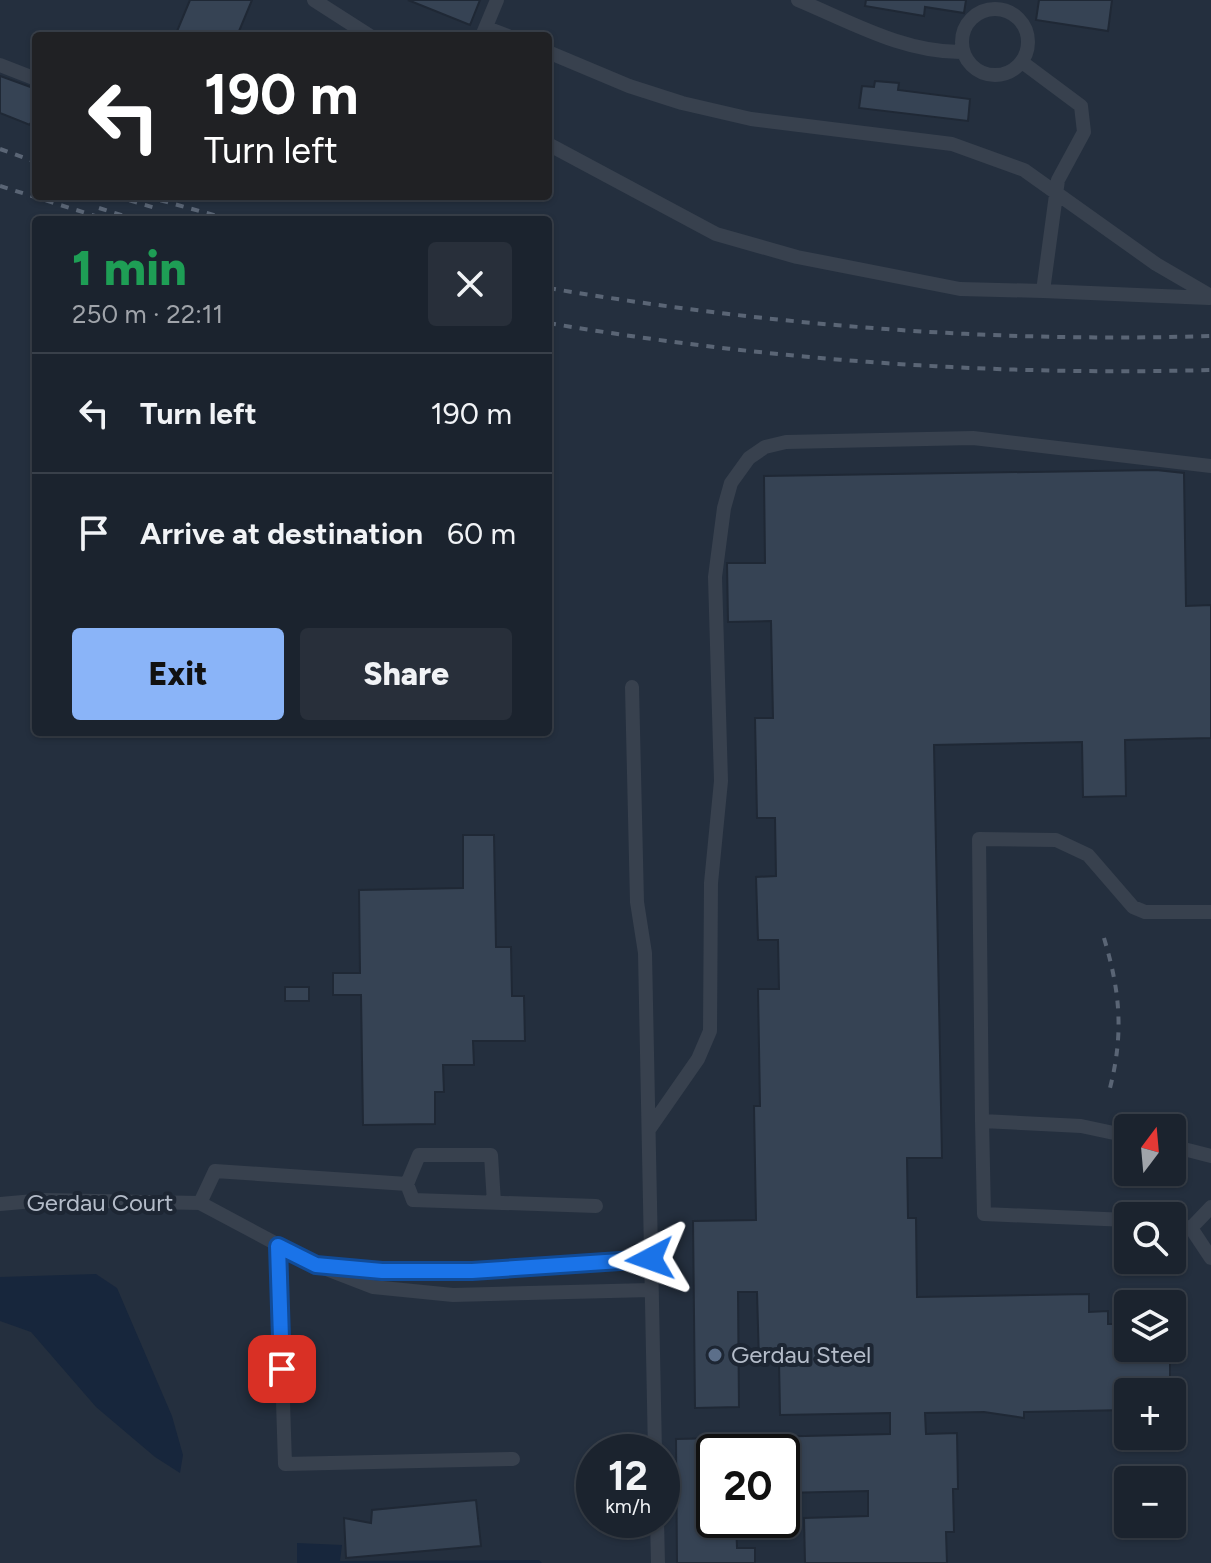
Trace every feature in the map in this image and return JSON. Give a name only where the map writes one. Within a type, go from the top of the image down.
[{"type":"lane","points":[[314,0],[364,32]]},
{"type":"lane","points":[[484,32],[497,0]]},
{"type":"lane","points":[[798,0],[908,46],[933,53],[963,52]]},
{"type":"lane","points":[[984,6],[999,9],[1019,19],[1028,40],[1022,62],[1014,70],[992,76],[971,67],[963,52],[965,27],[984,6]]},
{"type":"lane","points":[[552,54],[629,86],[751,119],[952,144],[1024,170],[1156,264],[1211,297]]},
{"type":"lane","points":[[1022,62],[1081,106],[1084,132],[1058,180],[1043,291]]},
{"type":"lane","points":[[0,65],[32,77]]},
{"type":"lane","points":[[552,146],[716,234],[797,257],[960,289],[1211,297]]},
{"type":"lane","points":[[650,1128],[698,1059],[710,1031],[711,883],[721,781],[716,556],[724,508],[739,469],[765,447],[786,442],[927,438],[973,438],[1211,466]]},
{"type":"lane","points":[[632,687],[637,902],[645,953],[655,1434]]},
{"type":"lane","points":[[1114,1219],[984,1214],[979,839],[1056,840],[1088,855],[1133,907],[1145,912],[1211,912]]},
{"type":"lane","points":[[982,1121],[1069,1125],[1114,1133]]},
{"type":"lane","points":[[1186,1150],[1211,1156]]},
{"type":"lane","points":[[494,1203],[491,1155],[419,1155],[407,1184],[413,1200],[494,1203],[596,1206]]},
{"type":"lane","points":[[407,1184],[215,1171],[200,1203],[316,1265],[373,1287],[453,1295],[651,1290]]},
{"type":"lane","name":"Gerdau Court","points":[[0,1204],[45,1200],[200,1203]]},
{"type":"lane","points":[[1191,1228],[1211,1207]]},
{"type":"lane","points":[[1186,1227],[1191,1228],[1211,1258]]},
{"type":"lane","points":[[278,1246],[285,1464],[513,1459]]},
{"type":"lane","points":[[316,1265],[382,1271],[472,1271],[650,1259]]},
{"type":"lane","points":[[657,1538],[658,1563]]},
{"type":"water","points":[[96,1274],[117,1288],[172,1416],[183,1455],[180,1473],[155,1457],[96,1407],[31,1332],[0,1321],[0,1277]]},
{"type":"water","points":[[297,1543],[342,1545],[340,1561],[539,1560],[542,1563],[297,1563]]},
{"type":"building","points":[[190,0],[252,0],[239,32],[177,32]]},
{"type":"building","points":[[408,0],[480,0],[470,25]]},
{"type":"building","points":[[866,0],[966,0],[964,13],[925,7],[924,16],[865,6]]},
{"type":"building","points":[[1039,0],[1112,0],[1108,31],[1036,20]]},
{"type":"building","points":[[0,76],[32,88],[30,125],[0,113]]},
{"type":"building","points":[[875,81],[899,83],[898,90],[970,99],[968,121],[859,108],[862,86],[874,87]]},
{"type":"building","points":[[1156,470],[1184,473],[1186,606],[1211,605],[1211,738],[1125,740],[1126,796],[1083,797],[1082,742],[934,745],[942,1158],[907,1158],[908,1218],[916,1218],[917,1297],[1089,1294],[1089,1312],[1108,1311],[1108,1324],[1114,1324],[1114,1362],[1170,1362],[1170,1378],[1114,1378],[1114,1410],[1024,1412],[1024,1418],[984,1412],[925,1413],[926,1434],[957,1433],[958,1489],[953,1489],[954,1532],[946,1532],[947,1563],[805,1563],[804,1518],[868,1516],[868,1491],[800,1493],[800,1436],[890,1434],[890,1413],[780,1415],[779,1361],[759,1361],[757,1292],[738,1292],[739,1407],[695,1408],[693,1221],[756,1220],[754,1106],[760,1106],[758,989],[779,989],[778,940],[758,940],[756,877],[776,876],[775,818],[757,818],[755,718],[773,718],[771,621],[728,622],[727,563],[765,563],[764,476]]},
{"type":"building","points":[[463,835],[494,835],[496,947],[511,947],[512,996],[524,996],[525,1041],[473,1041],[474,1065],[443,1065],[444,1092],[435,1092],[435,1124],[363,1125],[361,995],[333,995],[333,973],[360,973],[359,890],[463,888]]},
{"type":"building","points":[[285,987],[309,987],[309,1001],[285,1001]]},
{"type":"building","points":[[680,1439],[696,1439],[696,1538],[737,1538],[737,1548],[755,1548],[755,1563],[677,1563]]},
{"type":"building","points":[[476,1500],[481,1546],[346,1558],[344,1518],[371,1523],[372,1510]]},
{"type":"railway","points":[[0,149],[32,161]]},
{"type":"railway","points":[[0,186],[32,196]]},
{"type":"railway","points":[[44,200],[95,216]]},
{"type":"railway","points":[[128,200],[159,209]]},
{"type":"railway","points":[[160,200],[218,216]]},
{"type":"railway","points":[[99,208],[124,216]]},
{"type":"railway","points":[[552,289],[713,312],[961,334],[1211,336]]},
{"type":"railway","points":[[552,324],[713,347],[878,363],[1045,370],[1211,370]]},
{"type":"railway","points":[[1104,938],[1114,976],[1118,1012],[1117,1049],[1110,1088]]},
{"type":"place","name":"Gerdau Steel","points":[[715,1355]]},
{"type":"route","points":[[282,1369],[278,1246],[316,1265],[382,1271],[472,1271],[650,1259]]}]
